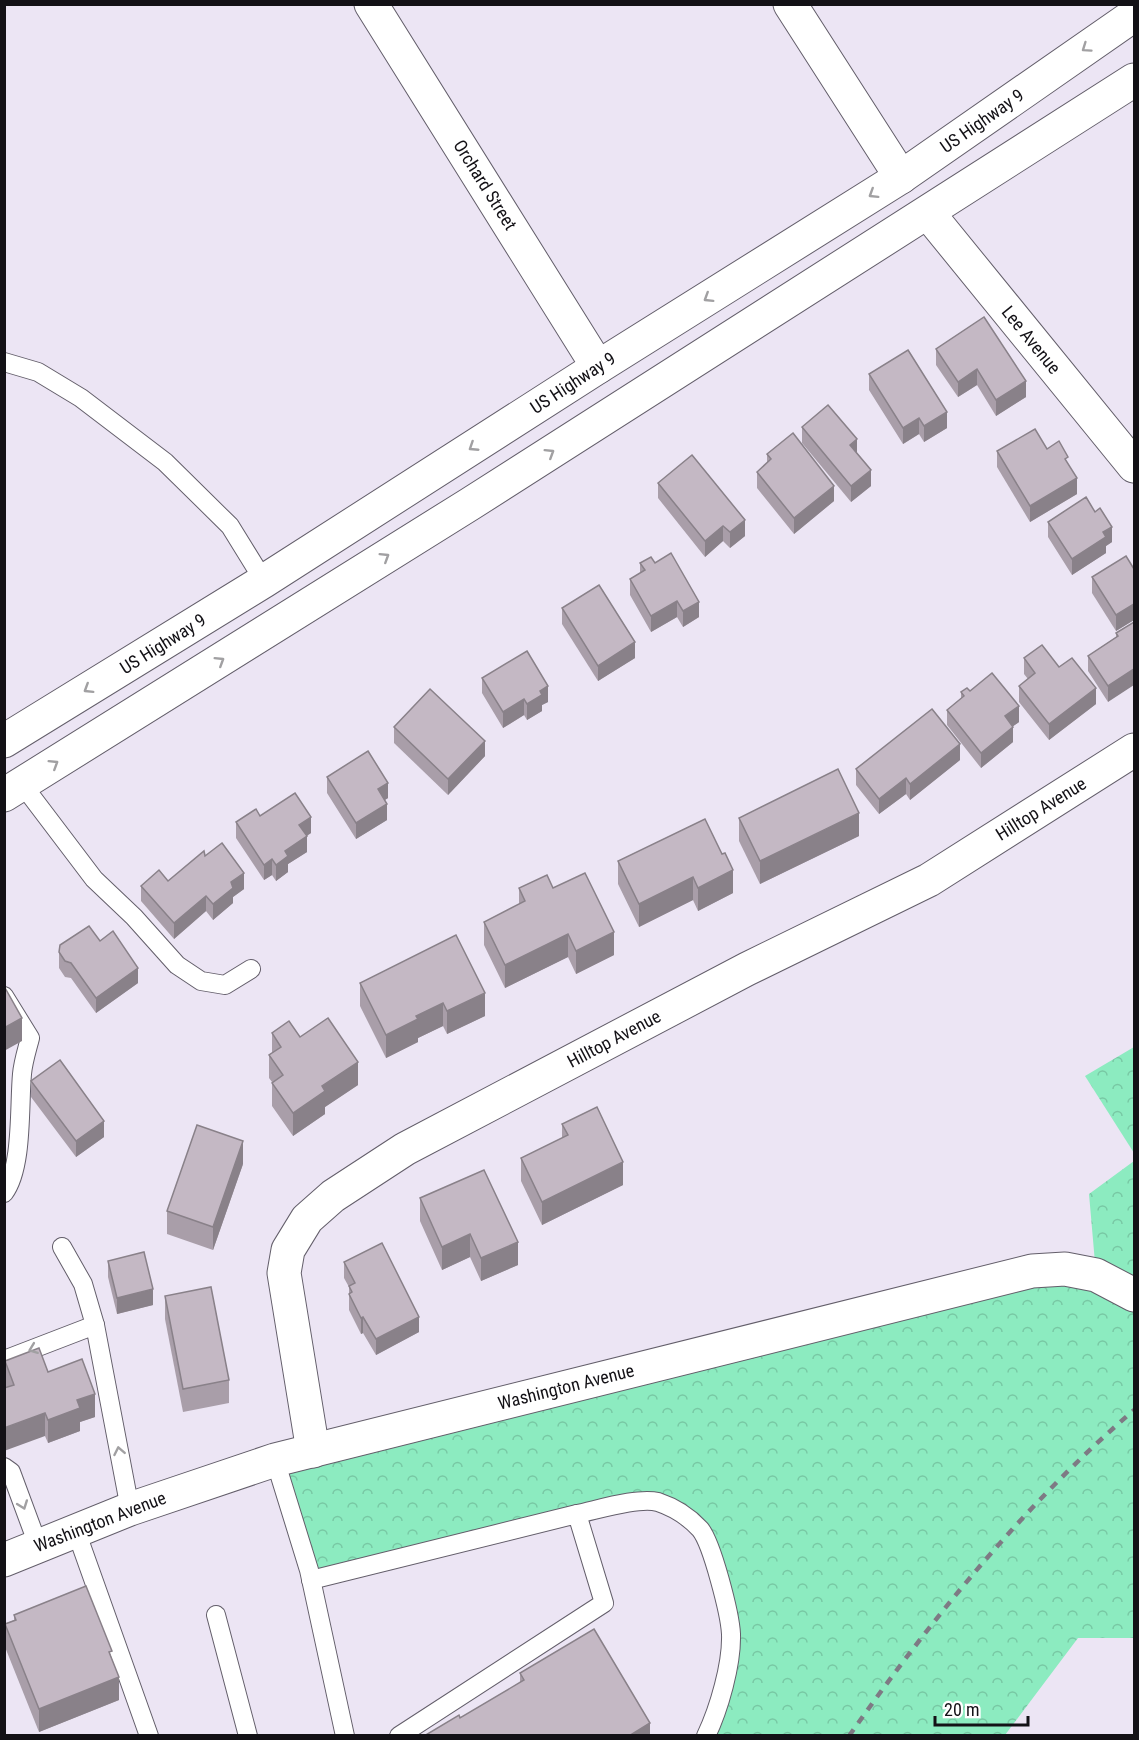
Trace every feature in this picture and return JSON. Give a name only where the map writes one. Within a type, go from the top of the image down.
[{"type":"main road","name":"Orchard Street","points":[[371,4],[598,367]]},
{"type":"main road","points":[[790,4],[901,177]]},
{"type":"main road","name":"US Highway 9","points":[[4,741],[264,581],[598,367],[901,177],[1134,15]]},
{"type":"main road","points":[[13,790],[460,511],[1134,80]]},
{"type":"main road","name":"Lee Avenue","points":[[928,213],[1134,466]]},
{"type":"main road","name":"Hilltop Avenue","points":[[313,1451],[284,1272],[288,1250],[308,1219],[333,1196],[405,1149],[747,969],[929,880],[1134,750]]},
{"type":"main road","name":"Washington Avenue","points":[[4,1560],[129,1509],[275,1460],[1032,1270],[1065,1269],[1096,1275],[1134,1295]]},
{"type":"lane","points":[[4,362],[38,372],[81,398],[165,462],[230,526],[264,581]]},
{"type":"lane","points":[[13,790],[177,965],[201,981],[225,985],[252,969]]},
{"type":"lane","points":[[4,996],[30,1038],[22,1071],[16,1164],[9,1186],[4,1193]]},
{"type":"lane","points":[[62,1247],[82,1284],[95,1325],[129,1509]]},
{"type":"lane","points":[[4,1360],[95,1325]]},
{"type":"lane","points":[[275,1460],[311,1580],[345,1736]]},
{"type":"lane","points":[[4,1467],[11,1472],[38,1545]]},
{"type":"lane","points":[[311,1580],[623,1503],[656,1502],[684,1515],[702,1531],[718,1574],[731,1634],[727,1671],[706,1736]]},
{"type":"lane","points":[[399,1736],[604,1603],[577,1514]]},
{"type":"lane","points":[[76,1530],[144,1734]]},
{"type":"lane","points":[[216,1615],[248,1736]]},
{"type":"green space","points":[[1134,1047],[1134,1153],[1085,1076]]},
{"type":"green space","points":[[1134,1161],[1134,1638],[1078,1638],[1005,1735],[706,1735],[731,1634],[700,1529],[656,1502],[311,1580],[275,1460],[1032,1271],[1096,1274],[1089,1194]]},
{"type":"building","points":[[984,317],[1026,381],[996,400],[977,369],[958,382],[936,349]]},
{"type":"building","points":[[908,350],[947,412],[924,426],[919,418],[903,428],[869,374]]},
{"type":"building","points":[[828,405],[857,439],[850,445],[871,470],[851,486],[802,427]]},
{"type":"building","points":[[1035,429],[1047,449],[1059,441],[1068,457],[1065,459],[1077,478],[1030,506],[997,451]]},
{"type":"building","points":[[793,433],[834,486],[794,518],[757,472],[771,459],[767,454]]},
{"type":"building","points":[[692,455],[745,520],[730,532],[723,526],[705,541],[658,483]]},
{"type":"building","points":[[1086,497],[1095,512],[1100,508],[1112,527],[1103,532],[1106,537],[1072,559],[1048,522]]},
{"type":"building","points":[[671,553],[699,602],[683,611],[677,601],[651,616],[630,579],[645,570],[640,563],[651,557],[655,563]]},
{"type":"building","points":[[1126,556],[1134,569],[1134,604],[1116,615],[1092,577]]},
{"type":"building","points":[[599,585],[635,642],[598,666],[562,608]]},
{"type":"building","points":[[1134,622],[1134,669],[1108,686],[1088,656],[1118,636],[1116,633]]},
{"type":"building","points":[[1042,645],[1059,667],[1072,658],[1096,688],[1049,724],[1019,686],[1035,673],[1024,658]]},
{"type":"building","points":[[527,651],[548,686],[540,691],[542,695],[527,704],[524,699],[503,712],[482,678]]},
{"type":"building","points":[[992,673],[1019,706],[1005,716],[1013,727],[981,753],[947,710],[964,696],[961,692],[967,688],[970,691]]},
{"type":"building","points":[[430,689],[485,741],[448,779],[394,727]]},
{"type":"building","points":[[932,709],[960,744],[910,784],[906,778],[879,799],[856,769]]},
{"type":"building","points":[[368,751],[388,783],[378,789],[387,804],[356,823],[327,777]]},
{"type":"building","points":[[838,769],[859,813],[760,861],[739,818]]},
{"type":"building","points":[[295,793],[311,817],[299,825],[307,836],[285,851],[288,856],[276,865],[272,859],[264,865],[236,822],[256,809],[260,816]]},
{"type":"building","points":[[705,819],[722,854],[725,853],[733,870],[698,888],[693,877],[639,904],[618,861]]},
{"type":"building","points":[[222,843],[244,873],[231,882],[233,888],[213,904],[206,896],[174,923],[141,886],[159,870],[168,881],[204,851],[205,856]]},
{"type":"building","points":[[585,873],[614,932],[576,951],[568,934],[505,965],[484,922],[525,901],[519,888],[547,875],[553,888]]},
{"type":"building","points":[[89,926],[100,941],[113,931],[138,968],[96,998],[71,963],[65,961],[59,952],[60,945]]},
{"type":"building","points":[[456,935],[485,993],[447,1011],[443,1003],[416,1016],[418,1019],[386,1035],[360,983]]},
{"type":"building","points":[[4,986],[22,1018],[4,1028]]},
{"type":"building","points":[[328,1018],[358,1062],[322,1086],[325,1091],[293,1113],[272,1083],[283,1075],[269,1055],[281,1047],[272,1033],[289,1021],[300,1037]]},
{"type":"building","points":[[60,1060],[104,1121],[76,1141],[31,1081]]},
{"type":"building","points":[[597,1107],[623,1162],[542,1202],[521,1158],[568,1135],[562,1124]]},
{"type":"building","points":[[197,1125],[243,1141],[213,1227],[167,1211]]},
{"type":"building","points":[[484,1170],[518,1242],[481,1258],[470,1234],[442,1247],[420,1198]]},
{"type":"building","points":[[382,1243],[419,1317],[376,1339],[363,1317],[361,1318],[349,1294],[352,1292],[349,1286],[355,1283],[344,1262]]},
{"type":"building","points":[[144,1252],[153,1289],[117,1298],[108,1261]]},
{"type":"building","points":[[211,1287],[229,1380],[183,1389],[165,1296]]},
{"type":"building","points":[[39,1348],[48,1372],[82,1359],[95,1394],[77,1400],[80,1408],[48,1420],[45,1413],[4,1428],[4,1388],[14,1385],[5,1361]]},
{"type":"building","points":[[86,1586],[112,1651],[109,1652],[119,1677],[39,1709],[5,1624],[16,1620],[14,1615]]},
{"type":"building","points":[[594,1629],[650,1723],[629,1736],[424,1736],[459,1715],[460,1718],[524,1680],[520,1673]]},
{"type":"railway","points":[[849,1736],[913,1648],[982,1564],[1055,1484],[1134,1410]]}]
